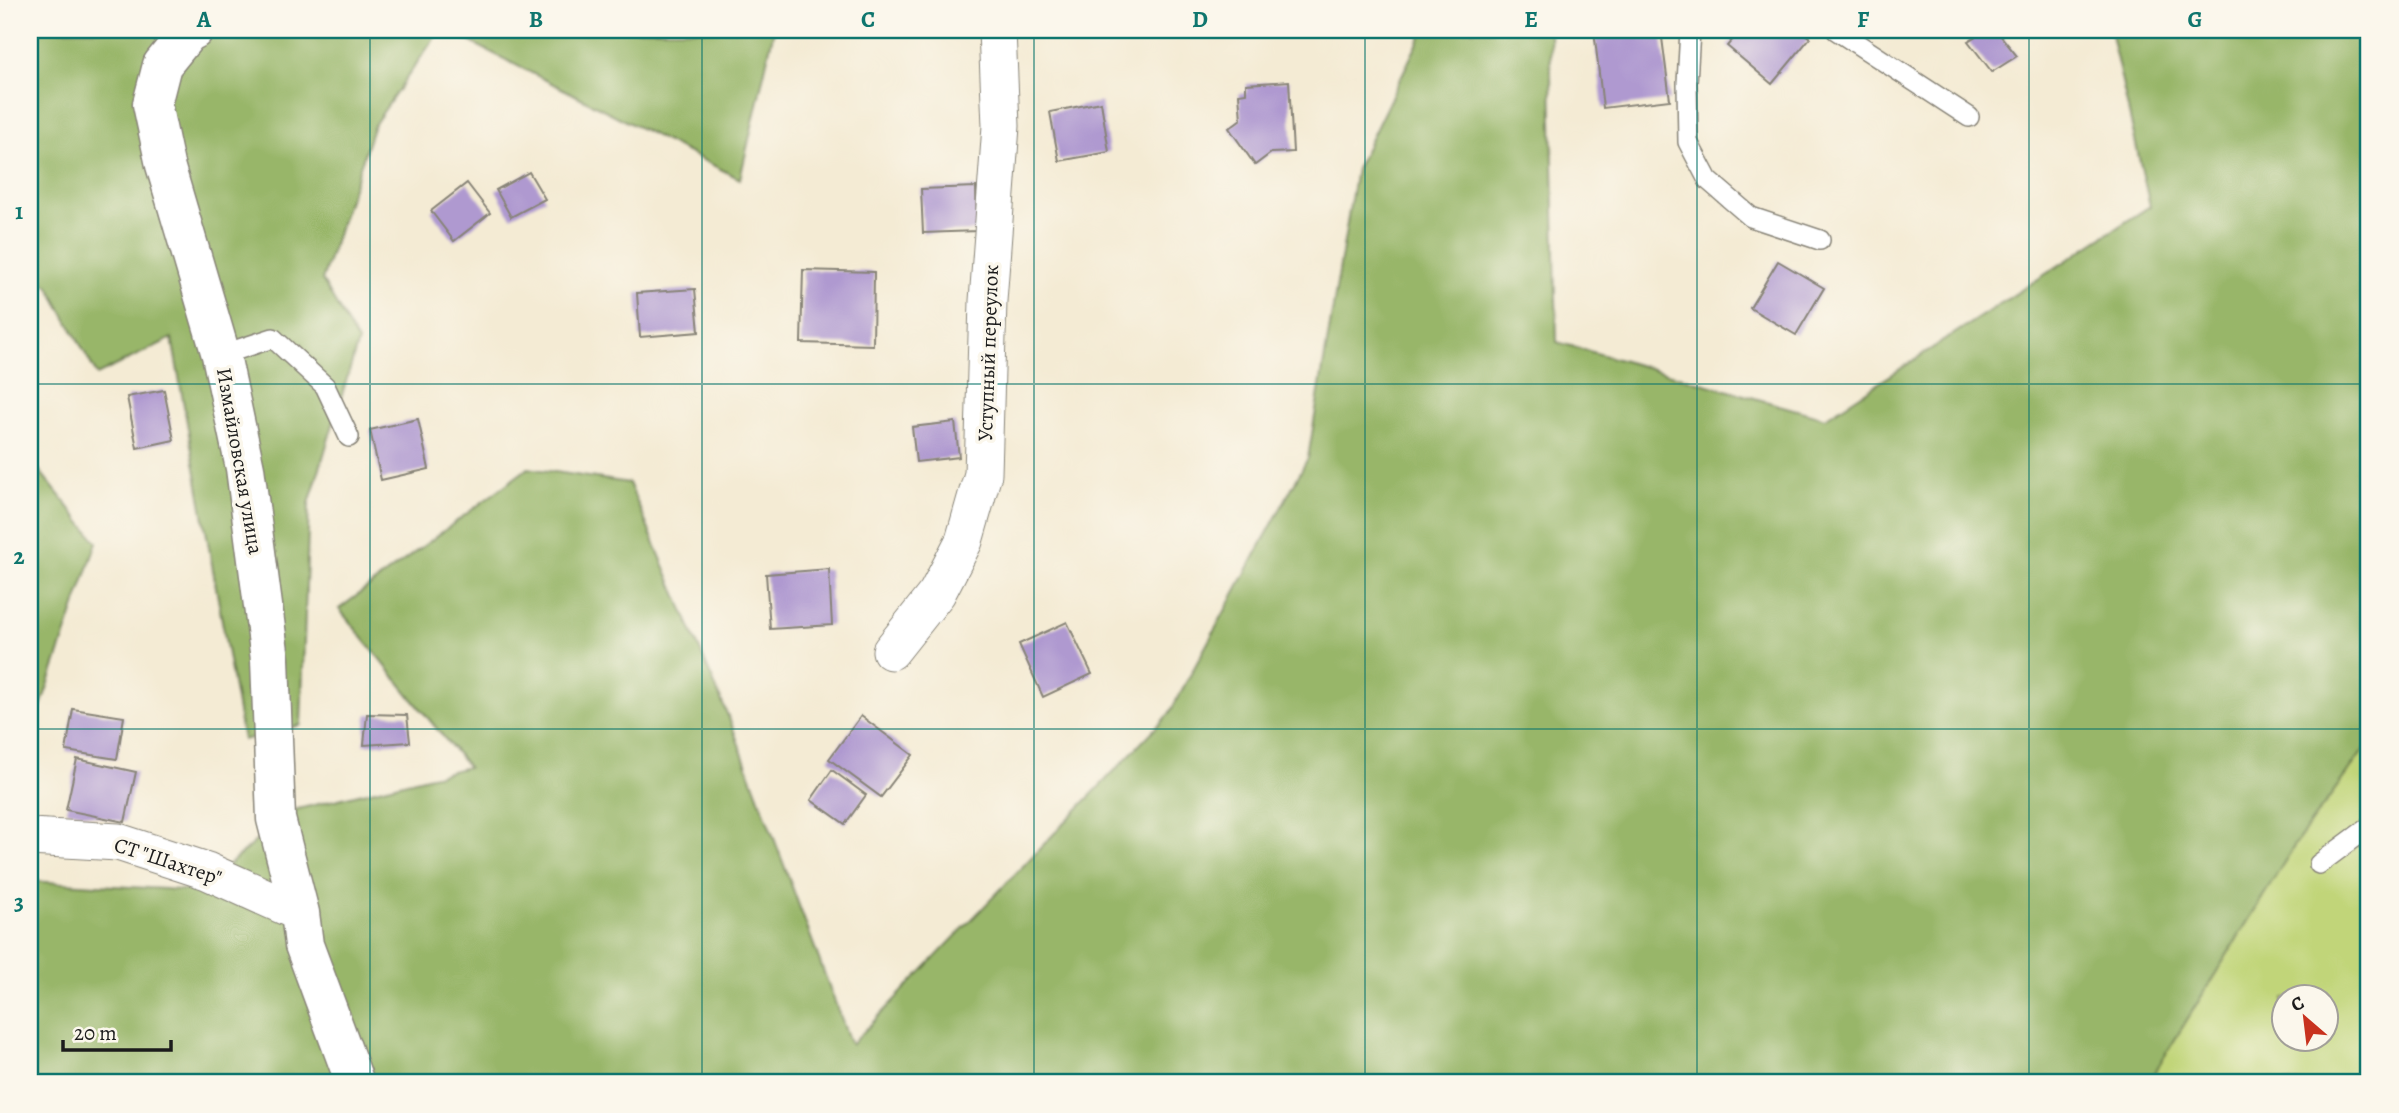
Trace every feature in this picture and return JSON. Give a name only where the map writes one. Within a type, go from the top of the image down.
[{"type":"street","name":"Измайловская улица","points":[[194,30],[188,33],[162,65],[152,104],[165,165],[221,355],[245,468],[270,659],[276,819],[300,913],[304,945],[355,1083]]},
{"type":"street","name":"Уступный переулок","points":[[891,651],[937,593],[964,541],[983,474],[988,301],[1001,126],[997,30]]},
{"type":"street","name":"СТ \"Шахтер\"","points":[[30,837],[118,842],[206,870],[300,913]]},
{"type":"lane","points":[[1690,30],[1688,142],[1708,180],[1751,217],[1820,240]]},
{"type":"lane","points":[[1836,30],[1969,117]]},
{"type":"lane","points":[[221,355],[272,338],[325,386],[349,437]]},
{"type":"lane","points":[[2319,864],[2369,827]]},
{"type":"green space","points":[[30,30],[440,30],[374,125],[322,280],[358,342],[309,504],[301,725],[243,740],[172,338],[97,375],[48,285],[30,283]]},
{"type":"green space","points":[[447,30],[774,30],[740,179]]},
{"type":"green space","points":[[1424,30],[1550,30],[1557,342],[1825,418],[2150,206],[2110,30],[2369,30],[2369,743],[2296,843],[2148,1083],[30,1083],[30,881],[199,891],[290,811],[468,767],[339,609],[528,468],[629,483],[731,723],[851,1045],[1169,714],[1308,458],[1356,169]]},
{"type":"green space","points":[[30,459],[97,542],[39,712],[30,794]]},
{"type":"green space","points":[[2369,743],[2369,1083],[2148,1083],[2296,843]]},
{"type":"building","points":[[1594,30],[1661,30],[1670,100],[1603,108]]},
{"type":"building","points":[[1741,30],[1800,30],[1810,38],[1772,84],[1727,46]]},
{"type":"building","points":[[1986,30],[1996,30],[2017,56],[1992,72],[1968,41]]},
{"type":"building","points":[[1289,81],[1293,152],[1271,153],[1255,165],[1229,128],[1241,119],[1239,94],[1246,93],[1246,84]]},
{"type":"building","points":[[1101,102],[1109,152],[1059,161],[1050,112]]},
{"type":"building","points":[[529,172],[545,199],[511,217],[496,190]]},
{"type":"building","points":[[467,183],[490,213],[454,241],[431,211]]},
{"type":"building","points":[[976,187],[977,231],[923,233],[921,189]]},
{"type":"building","points":[[1778,261],[1824,288],[1796,335],[1750,308]]},
{"type":"building","points":[[803,270],[874,272],[873,345],[801,343]]},
{"type":"building","points":[[695,289],[699,332],[640,337],[637,293]]},
{"type":"building","points":[[164,390],[174,440],[137,448],[127,397]]},
{"type":"building","points":[[418,419],[429,469],[381,480],[370,430]]},
{"type":"building","points":[[955,422],[959,457],[916,462],[912,427]]},
{"type":"building","points":[[829,569],[832,625],[770,629],[766,574]]},
{"type":"building","points":[[1067,622],[1092,674],[1043,697],[1019,644]]},
{"type":"building","points":[[73,709],[124,717],[117,759],[66,751]]},
{"type":"building","points":[[367,714],[407,715],[410,742],[364,745]]},
{"type":"building","points":[[861,716],[913,755],[881,797],[829,759]]},
{"type":"building","points":[[77,759],[136,772],[125,822],[66,810]]},
{"type":"building","points":[[832,770],[866,795],[845,824],[811,800]]}]
